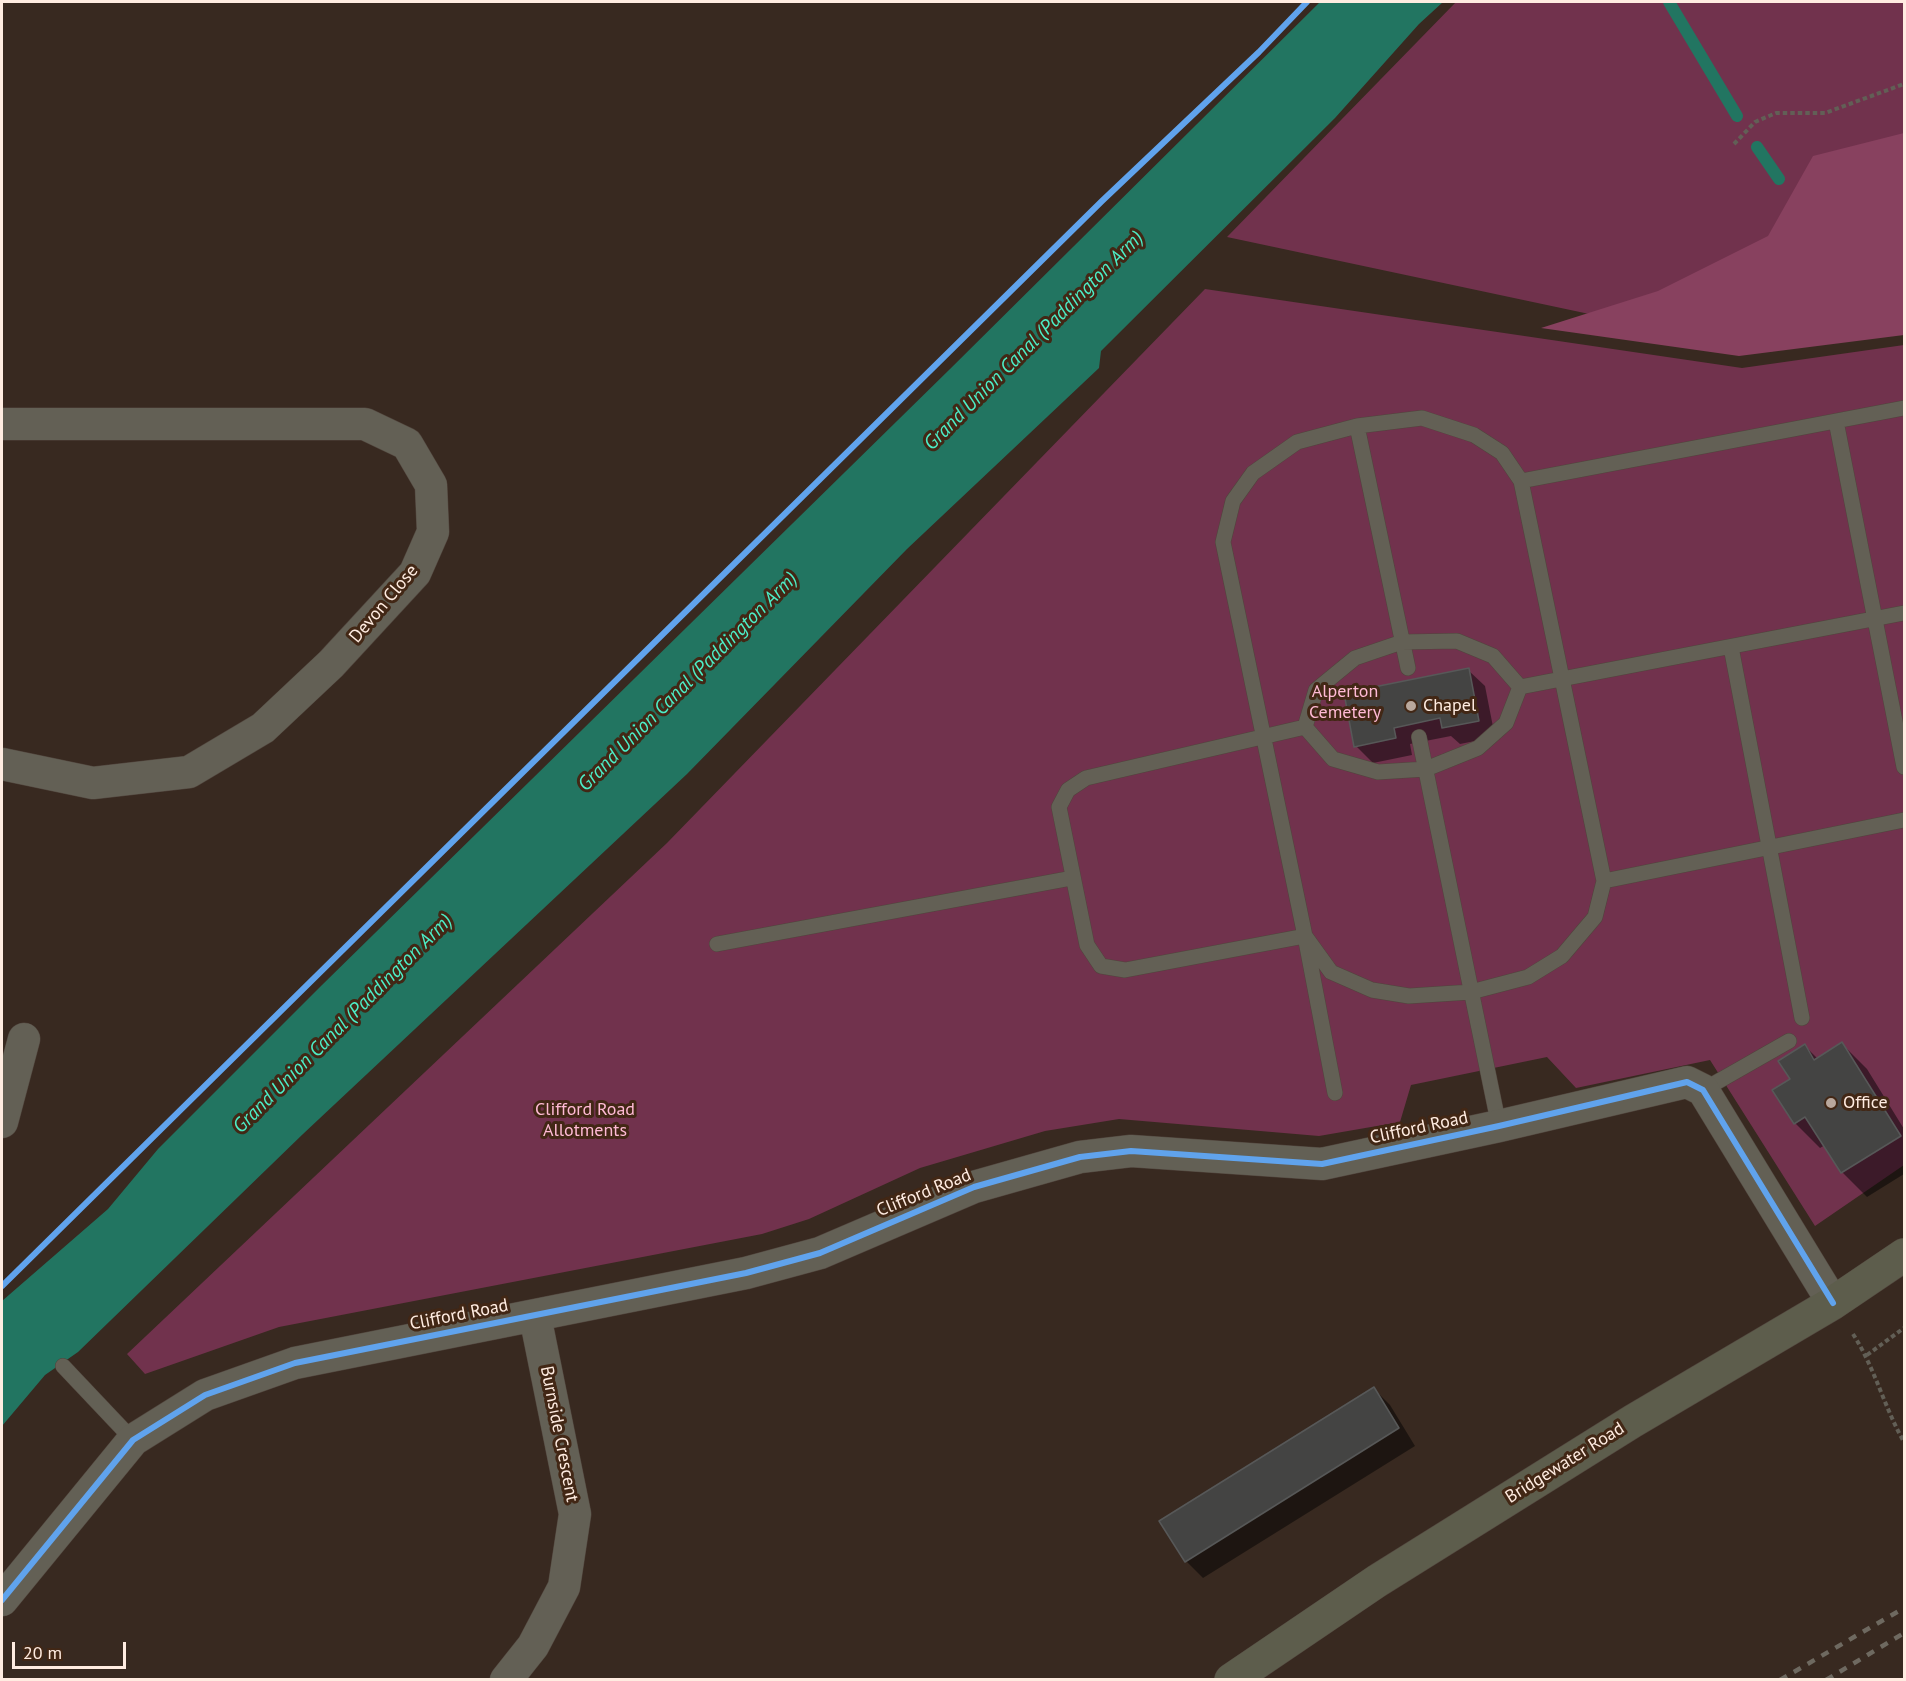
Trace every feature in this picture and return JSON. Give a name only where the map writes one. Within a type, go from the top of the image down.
[{"type":"main road","name":"Bridgewater Road","points":[[1231,1680],[1396,1569],[1633,1421],[1833,1303],[1905,1255]]},
{"type":"street","name":"Devon Close","points":[[2,424],[365,424],[407,444],[432,485],[434,532],[415,573],[332,664],[263,728],[189,772],[93,783],[2,764]]},
{"type":"street","points":[[2,1122],[24,1039]]},
{"type":"street","name":"Clifford Road","points":[[2,1600],[133,1440],[205,1395],[295,1363],[746,1273],[819,1252],[974,1187],[1080,1156],[1131,1151],[1322,1164],[1687,1082],[1703,1090]]},
{"type":"street","points":[[1703,1090],[1833,1303]]},
{"type":"street","name":"Burnside Crescent","points":[[506,1680],[533,1646],[564,1587],[575,1514],[535,1316]]},
{"type":"lane","points":[[1521,481],[1905,408]]},
{"type":"lane","points":[[1305,936],[1331,972],[1372,990],[1409,996],[1471,992],[1528,977],[1562,956],[1595,917],[1604,881],[1521,481],[1502,453],[1474,435],[1422,418],[1357,426],[1297,442],[1253,473],[1233,501],[1222,542],[1305,936],[1335,1093]]},
{"type":"lane","points":[[1836,421],[1905,767]]},
{"type":"lane","points":[[1357,426],[1408,668]]},
{"type":"lane","points":[[1520,687],[1905,614]]},
{"type":"lane","points":[[1305,727],[1316,690],[1355,658],[1402,642],[1457,641],[1493,656],[1520,687]]},
{"type":"lane","points":[[1731,647],[1802,1018]]},
{"type":"lane","points":[[1305,727],[1334,759],[1377,772],[1426,769],[1478,748],[1506,723],[1520,687]]},
{"type":"lane","points":[[1305,727],[1086,778],[1068,790],[1059,807],[1087,945],[1101,966],[1125,970],[1305,936]]},
{"type":"lane","points":[[1419,737],[1499,1126]]},
{"type":"lane","points":[[1604,881],[1905,820]]},
{"type":"lane","points":[[717,944],[1072,878]]},
{"type":"lane","points":[[1703,1090],[1789,1041]]},
{"type":"lane","points":[[63,1366],[133,1440]]},
{"type":"path","points":[[1734,144],[1755,122],[1776,113],[1825,113],[1905,84]]},
{"type":"path","points":[[1833,1303],[1867,1355],[1894,1424],[1905,1442]]},
{"type":"path","points":[[1867,1355],[1905,1328]]},
{"type":"green space","points":[[1456,2],[1904,2],[1904,329],[1768,352],[1227,237]]},
{"type":"green space","name":"Alperton Cemetery","points":[[1205,289],[1742,368],[1904,345],[1904,1165],[1815,1226],[1710,1060],[1576,1088],[1547,1057],[1411,1085],[1400,1122],[1319,1136],[1119,1119],[1045,1131],[920,1168],[809,1219],[762,1234],[279,1327],[145,1374],[127,1354],[667,843]]},
{"type":"shaded area","points":[[1904,133],[1904,335],[1739,356],[1541,328],[1658,291],[1768,236],[1813,156]]},
{"type":"water","name":"Grand Union Canal (Paddington Arm)","points":[[1320,2],[1443,2],[1419,24],[1335,118],[1101,351],[1099,368],[907,549],[687,774],[303,1134],[78,1352],[45,1375],[2,1426],[2,1301],[108,1209],[158,1149],[322,985],[950,369]]},
{"type":"building","name":"Chapel","points":[[1469,668],[1479,721],[1442,728],[1440,718],[1394,728],[1396,738],[1354,747],[1344,693]]},
{"type":"building","name":"Office","points":[[1842,1042],[1901,1136],[1841,1173],[1805,1117],[1794,1124],[1772,1090],[1790,1079],[1778,1061],[1805,1044],[1814,1060]]},
{"type":"building","points":[[1374,1387],[1399,1428],[1185,1562],[1159,1521]]},
{"type":"waterway","points":[[1669,2],[1737,116]]},
{"type":"waterway","points":[[1757,147],[1779,179]]},
{"type":"railway","points":[[1780,1680],[1904,1608]]},
{"type":"railway","points":[[1826,1680],[1904,1633]]},
{"type":"cycle path","points":[[2,1286],[1102,201],[1259,52],[1307,2]]},
{"type":"cycle path","points":[[2,1600],[133,1440],[205,1395],[295,1363],[746,1273],[820,1253],[974,1187],[1080,1157],[1131,1151],[1322,1164],[1687,1082],[1703,1090],[1833,1303]]},
{"type":"place","name":"Chapel","points":[[1411,706]]},
{"type":"place","name":"Office","points":[[1831,1103]]},
{"type":"park label","name":"Clifford Road Allotments","points":[[585,1120]]}]
